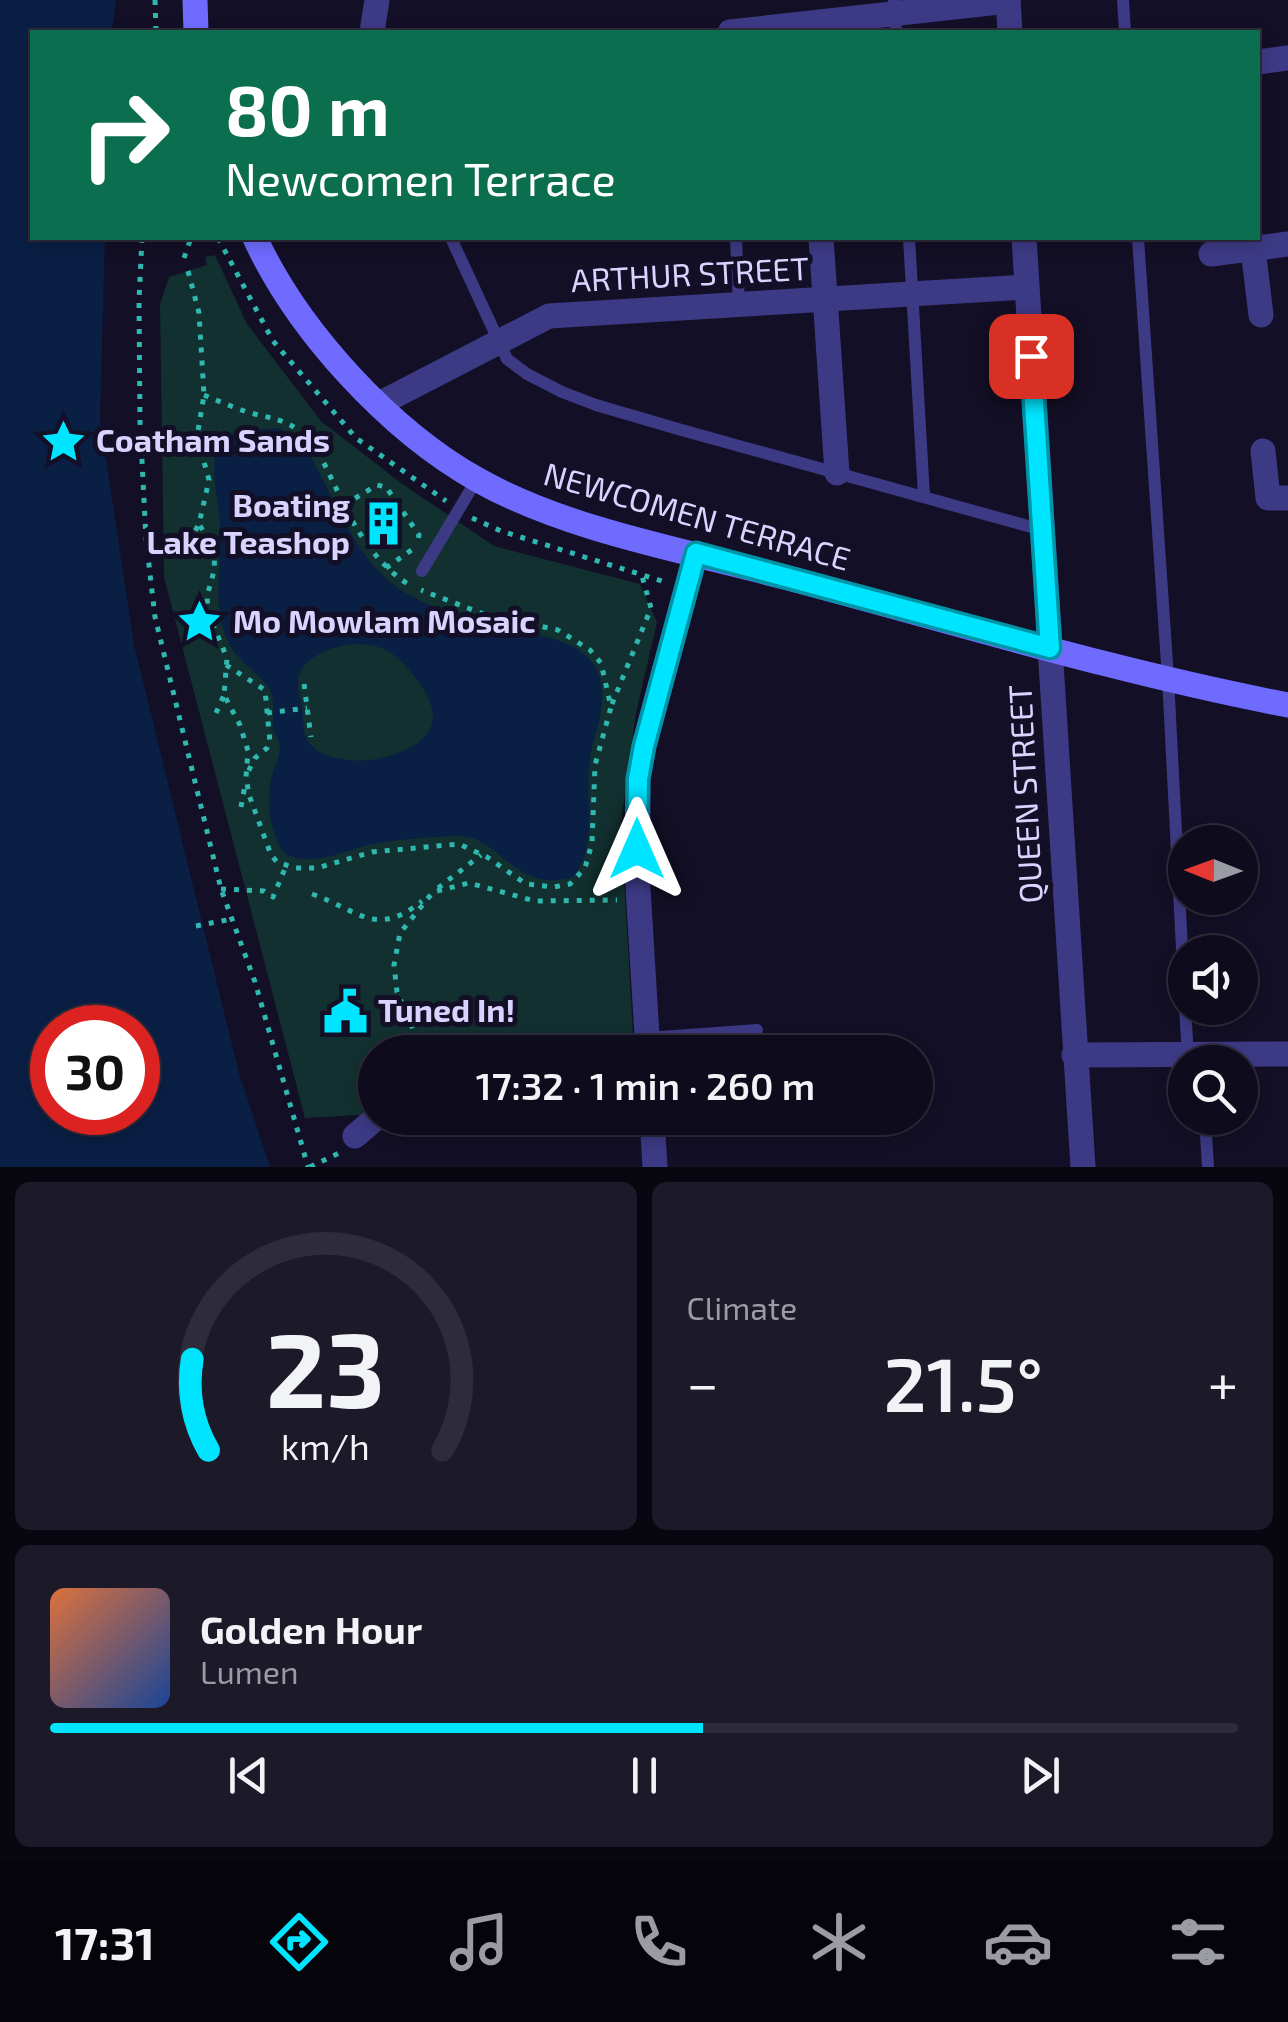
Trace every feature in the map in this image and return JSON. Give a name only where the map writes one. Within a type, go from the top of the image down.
[{"type":"street","points":[[194,0],[196,30]]},
{"type":"street","points":[[372,30],[376,0]]},
{"type":"street","points":[[783,30],[1008,0],[1010,30]]},
{"type":"street","points":[[1260,62],[1288,58]]},
{"type":"street","name":"NEWCOMEN TERRACE","points":[[256,240],[300,315],[354,380],[440,455],[477,480],[558,515],[1050,648],[1288,705]]},
{"type":"street","points":[[821,240],[837,474]]},
{"type":"street","name":"QUEEN STREET","points":[[1024,240],[1083,1167]]},
{"type":"street","points":[[1211,254],[1288,244]]},
{"type":"street","points":[[1253,249],[1261,315]]},
{"type":"street","name":"ARTHUR STREET","points":[[379,404],[549,316],[1026,287]]},
{"type":"street","points":[[1262,451],[1268,498],[1288,498]]},
{"type":"street","points":[[646,1035],[638,888],[638,779],[696,553]]},
{"type":"street","points":[[1258,1055],[1288,1054]]},
{"type":"street","points":[[1074,1055],[1168,1057]]},
{"type":"street","points":[[653,1135],[655,1167]]},
{"type":"lane","points":[[1123,0],[1125,30]]},
{"type":"lane","points":[[453,240],[497,341],[508,360],[527,374],[596,405],[1042,530]]},
{"type":"lane","points":[[736,240],[739,306]]},
{"type":"lane","points":[[909,240],[924,496]]},
{"type":"lane","points":[[1138,240],[1181,935]]},
{"type":"lane","points":[[422,571],[477,480]]},
{"type":"lane","points":[[720,1035],[757,1030]]},
{"type":"lane","points":[[1207,1135],[1208,1167]]},
{"type":"path","points":[[155,0],[156,30]]},
{"type":"path","points":[[142,240],[140,422],[154,617],[221,889],[255,982],[309,1167],[335,1156],[355,1136]]},
{"type":"path","points":[[184,258],[190,240]]},
{"type":"path","points":[[188,271],[199,312],[204,396],[197,437],[210,480],[199,524],[189,542]]},
{"type":"path","points":[[204,396],[291,424],[306,436],[344,506],[386,568],[412,587],[469,610],[540,625],[571,636],[601,664],[611,707]]},
{"type":"path","points":[[344,506],[377,485],[386,486],[420,535],[416,547],[386,568]]},
{"type":"path","points":[[199,524],[215,551],[214,571],[202,614]]},
{"type":"path","points":[[226,665],[265,690],[270,742],[255,758],[246,777],[271,855],[286,866],[317,868],[372,852],[452,844],[469,846],[526,884],[554,887],[576,880],[586,868],[592,843],[595,765],[611,707],[651,608],[642,576]]},
{"type":"path","points":[[206,596],[208,613],[226,658],[224,695],[216,713]]},
{"type":"path","points":[[304,684],[312,737]]},
{"type":"path","points":[[224,695],[248,751],[241,806]]},
{"type":"path","points":[[267,712],[308,708]]},
{"type":"path","points":[[312,894],[376,921],[400,918],[482,854]]},
{"type":"path","points":[[221,889],[264,891],[273,898],[286,866]]},
{"type":"path","points":[[416,1035],[397,992],[394,965],[400,933],[433,892],[469,883],[534,901],[625,899]]},
{"type":"path","points":[[196,926],[232,919]]},
{"type":"green space","points":[[215,255],[247,324],[321,421],[401,483],[494,546],[640,584],[657,622],[636,713],[621,824],[633,1035],[358,1035],[358,1115],[305,1118],[164,577],[160,304],[169,277],[207,265],[205,257]]},
{"type":"water","name":"Coatham Sands","points":[[0,0],[116,0],[112,30],[30,30],[30,240],[105,240],[100,419],[134,645],[239,1073],[270,1167],[0,1167]]},
{"type":"water","points":[[279,428],[297,439],[367,557],[403,591],[467,619],[553,639],[587,656],[597,670],[602,700],[589,766],[586,852],[573,877],[535,878],[484,844],[455,836],[378,843],[317,859],[293,857],[282,851],[270,811],[270,785],[280,751],[273,732],[272,697],[268,687],[231,647],[220,611],[216,448],[220,438],[240,431]],"holes":[[[356,644],[389,652],[425,692],[433,720],[429,731],[410,748],[376,759],[348,760],[318,751],[306,738],[298,688],[302,669],[330,649]]]},
{"type":"place","name":"Coatham Sands","points":[[63,441]]},
{"type":"place","name":"Boating Lake Teashop","points":[[383,524]]},
{"type":"place","name":"Mo Mowlam Mosaic","points":[[200,622]]},
{"type":"place","name":"Tuned In!","points":[[345,1011]]},
{"type":"route","points":[[637,849],[638,779],[644,746],[696,553],[1050,648],[1031,356]]}]
